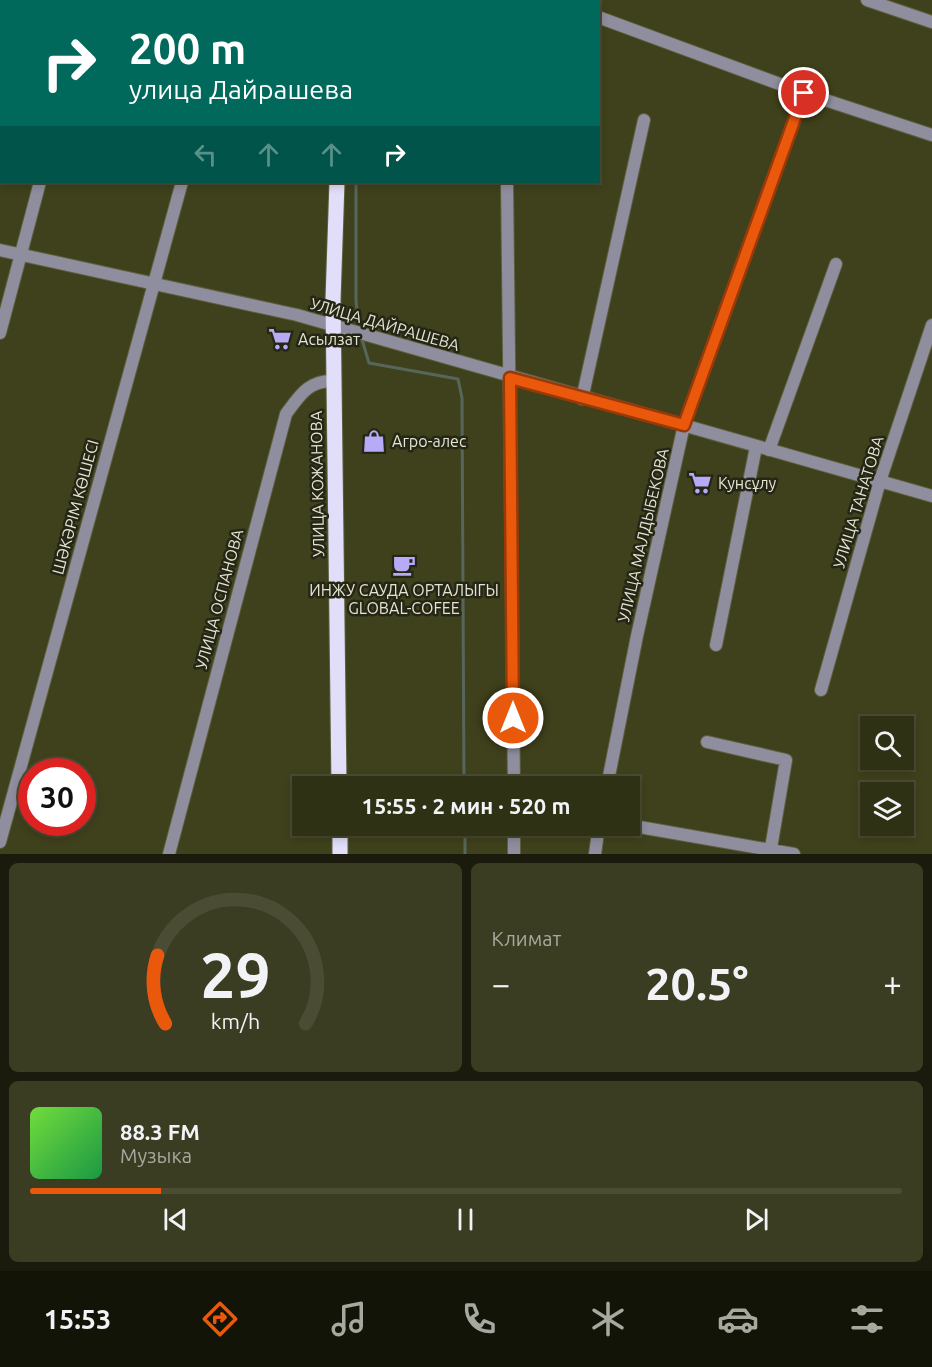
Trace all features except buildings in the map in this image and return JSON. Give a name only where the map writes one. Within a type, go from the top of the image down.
[{"type":"main road","name":"УЛИЦА КОЖАНОВА","points":[[337,183],[333,328],[339,776]]},
{"type":"main road","points":[[340,836],[340,854]]},
{"type":"street","points":[[867,0],[932,22]]},
{"type":"street","points":[[600,18],[804,93],[932,135]]},
{"type":"street","name":"УЛИЦА МАЛДЫБЕКОВА","points":[[609,776],[637,636],[684,425],[804,93]]},
{"type":"street","points":[[582,399],[644,120]]},
{"type":"street","points":[[0,333],[40,183]]},
{"type":"street","name":"ШӘКӘРІМ КӨШЕСІ","points":[[0,842],[182,183]]},
{"type":"street","points":[[507,183],[514,776]]},
{"type":"street","name":"УЛИЦА ДАЙРАШЕВА","points":[[0,250],[297,315],[333,328],[582,399],[684,425],[932,496]]},
{"type":"street","points":[[769,450],[836,264]]},
{"type":"street","name":"УЛИЦА ТАНАТОВА","points":[[820,690],[880,481],[932,325]]},
{"type":"street","name":"УЛИЦА ОСПАНОВА","points":[[169,854],[286,414],[303,391],[316,381],[334,381]]},
{"type":"street","points":[[716,645],[756,447]]},
{"type":"street","points":[[707,742],[786,760],[771,848]]},
{"type":"street","points":[[640,827],[771,848],[794,854]]},
{"type":"street","points":[[514,836],[514,854]]},
{"type":"street","points":[[595,854],[597,836]]},
{"type":"waterway","points":[[356,183],[356,301],[359,330]]},
{"type":"waterway","points":[[361,336],[369,363],[458,379],[462,398],[464,776]]},
{"type":"waterway","points":[[465,836],[465,854]]},
{"type":"place","name":"Асылзат","points":[[280,339]]},
{"type":"place","name":"Агро-алес","points":[[374,441]]},
{"type":"place","name":"Кунсұлу","points":[[700,483]]},
{"type":"place","name":"ИНЖУ САУДА ОРТАЛЫГЫ GLOBAL-COFEE","points":[[404,565]]},
{"type":"route","points":[[513,718],[510,378],[684,425],[804,93]]}]
